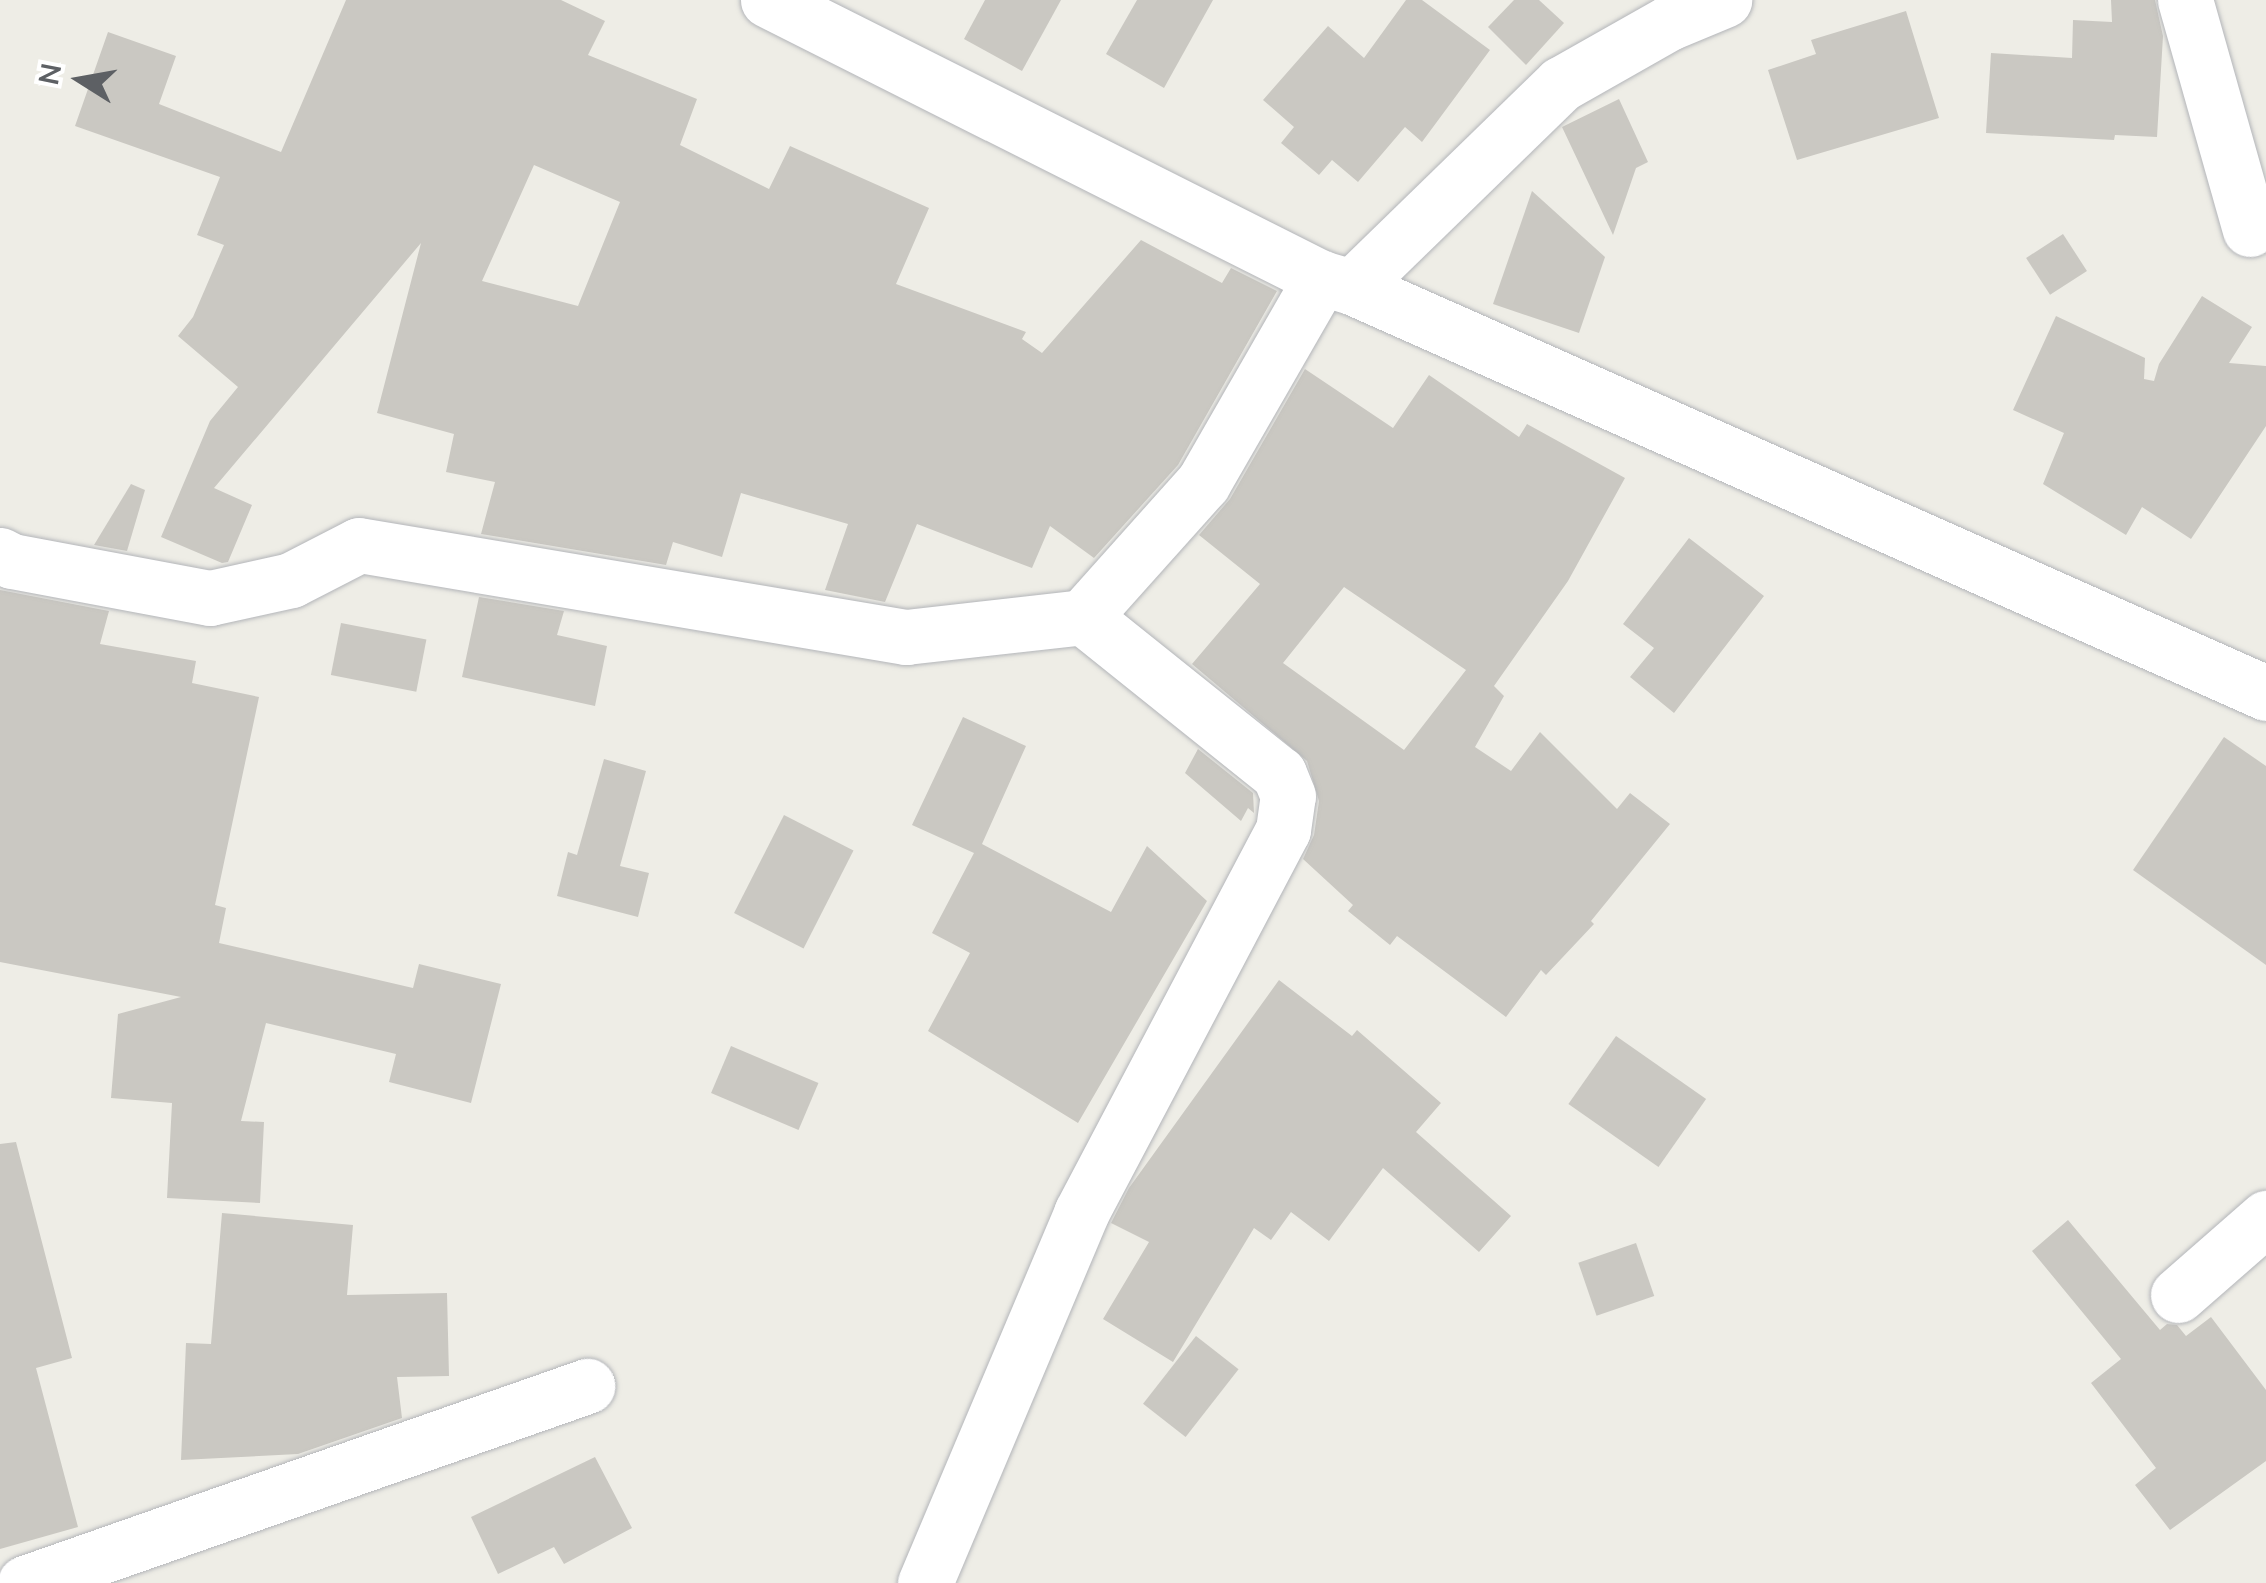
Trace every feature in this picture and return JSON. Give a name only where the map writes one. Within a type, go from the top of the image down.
[{"type":"street","points":[[768,0],[1336,282],[2266,693]]},
{"type":"street","points":[[0,555],[12,561],[210,598],[291,580],[359,545],[906,637],[1083,616],[1203,484],[1336,282],[1561,84],[1660,12],[1724,0]]},
{"type":"street","points":[[2185,0],[2250,229]]},
{"type":"street","points":[[924,1583],[1082,1213],[1282,830],[1286,813],[1288,796],[1279,774],[1083,616]]},
{"type":"street","points":[[2178,1295],[2266,1218]]},
{"type":"street","points":[[25,1583],[587,1386]]},
{"type":"building","points":[[346,0],[561,0],[605,21],[588,55],[697,99],[680,145],[769,189],[790,146],[929,208],[896,284],[1026,332],[1022,339],[1042,353],[1141,240],[1222,283],[1231,268],[1277,291],[1178,465],[1094,558],[1050,526],[1032,568],[917,524],[885,602],[825,590],[848,524],[741,493],[722,557],[673,542],[666,565],[481,534],[495,482],[446,472],[454,434],[377,413],[421,243],[214,488],[252,505],[228,562],[222,563],[161,537],[210,421],[238,387],[178,336],[193,317],[224,245],[197,235],[220,177],[75,126],[108,32],[176,56],[159,104],[281,152]],"holes":[[[534,165],[620,202],[578,306],[482,281]]]},
{"type":"building","points":[[985,0],[1061,0],[1022,71],[964,39]]},
{"type":"building","points":[[1137,0],[1213,0],[1164,88],[1106,54]]},
{"type":"building","points":[[1406,0],[1422,0],[1490,50],[1422,142],[1405,127],[1358,182],[1332,160],[1319,175],[1281,143],[1294,127],[1263,100],[1328,26],[1364,58]]},
{"type":"building","points":[[1514,0],[1539,0],[1564,23],[1526,65],[1488,27]]},
{"type":"building","points":[[2111,0],[2155,0],[2163,36],[2157,137],[2115,135],[2114,140],[1986,133],[1991,53],[2072,58],[2073,20],[2112,22]]},
{"type":"building","points":[[1906,11],[1939,118],[1797,160],[1768,70],[1816,54],[1811,40]]},
{"type":"building","points":[[1619,99],[1648,162],[1636,168],[1613,235],[1562,127]]},
{"type":"building","points":[[1532,191],[1605,257],[1579,333],[1493,304]]},
{"type":"building","points":[[2063,234],[2087,271],[2050,295],[2026,258]]},
{"type":"building","points":[[2202,296],[2252,327],[2229,363],[2266,366],[2266,426],[2191,539],[2142,507],[2126,535],[2043,484],[2064,433],[2013,410],[2056,316],[2145,358],[2144,379],[2154,381],[2159,364]]},
{"type":"building","points":[[1305,369],[1393,428],[1429,375],[1519,437],[1527,424],[1625,478],[1568,581],[1494,686],[1504,696],[1475,747],[1511,771],[1540,732],[1617,809],[1630,793],[1670,824],[1591,921],[1594,924],[1546,975],[1541,970],[1506,1017],[1397,936],[1390,945],[1348,911],[1353,905],[1303,859],[1314,835],[1319,801],[1307,761],[1192,664],[1260,584],[1199,535],[1230,499]],"holes":[[[1344,587],[1466,670],[1404,750],[1283,663]]]},
{"type":"building","points":[[131,484],[145,490],[127,551],[94,545]]},
{"type":"building","points":[[1689,538],[1764,596],[1674,713],[1630,677],[1654,648],[1623,624]]},
{"type":"building","points":[[0,590],[109,611],[100,644],[196,661],[192,683],[259,697],[215,905],[226,908],[219,943],[413,988],[419,964],[501,984],[471,1103],[389,1082],[396,1054],[266,1023],[241,1121],[264,1122],[260,1203],[167,1198],[172,1103],[111,1098],[118,1014],[181,997],[0,962]]},
{"type":"building","points":[[479,597],[564,611],[557,635],[607,646],[595,706],[462,677]]},
{"type":"building","points":[[341,623],[426,640],[416,692],[331,675]]},
{"type":"building","points":[[963,717],[1026,746],[982,844],[1111,912],[1147,846],[1207,901],[1078,1123],[928,1031],[970,953],[932,933],[974,853],[912,825]]},
{"type":"building","points":[[2224,737],[2266,766],[2266,965],[2133,870]]},
{"type":"building","points":[[1198,749],[1253,793],[1254,813],[1248,808],[1241,821],[1185,773]]},
{"type":"building","points":[[604,759],[646,771],[620,866],[649,873],[638,917],[557,896],[568,852],[577,855]]},
{"type":"building","points":[[784,815],[853,850],[804,948],[734,913]]},
{"type":"building","points":[[1279,980],[1352,1036],[1357,1030],[1441,1103],[1416,1132],[1511,1216],[1479,1252],[1383,1168],[1329,1241],[1291,1212],[1271,1240],[1254,1228],[1173,1362],[1103,1319],[1149,1242],[1111,1223],[1129,1188]]},
{"type":"building","points":[[1616,1036],[1706,1099],[1658,1167],[1568,1104]]},
{"type":"building","points":[[731,1046],[818,1083],[799,1130],[711,1093]]},
{"type":"building","points":[[16,1142],[72,1358],[36,1368],[78,1527],[0,1549],[0,1144]]},
{"type":"building","points":[[222,1213],[353,1225],[347,1295],[447,1293],[449,1376],[397,1377],[402,1418],[298,1454],[181,1460],[186,1343],[211,1344]]},
{"type":"building","points":[[2068,1220],[2160,1330],[2167,1324],[2177,1325],[2186,1336],[2211,1317],[2266,1390],[2266,1461],[2170,1530],[2135,1485],[2156,1468],[2091,1383],[2121,1359],[2032,1251]]},
{"type":"building","points":[[1636,1243],[1654,1296],[1597,1316],[1578,1263]]},
{"type":"building","points":[[1196,1336],[1239,1369],[1186,1437],[1143,1404]]},
{"type":"building","points":[[595,1457],[632,1528],[564,1564],[554,1547],[498,1574],[471,1517]]}]
